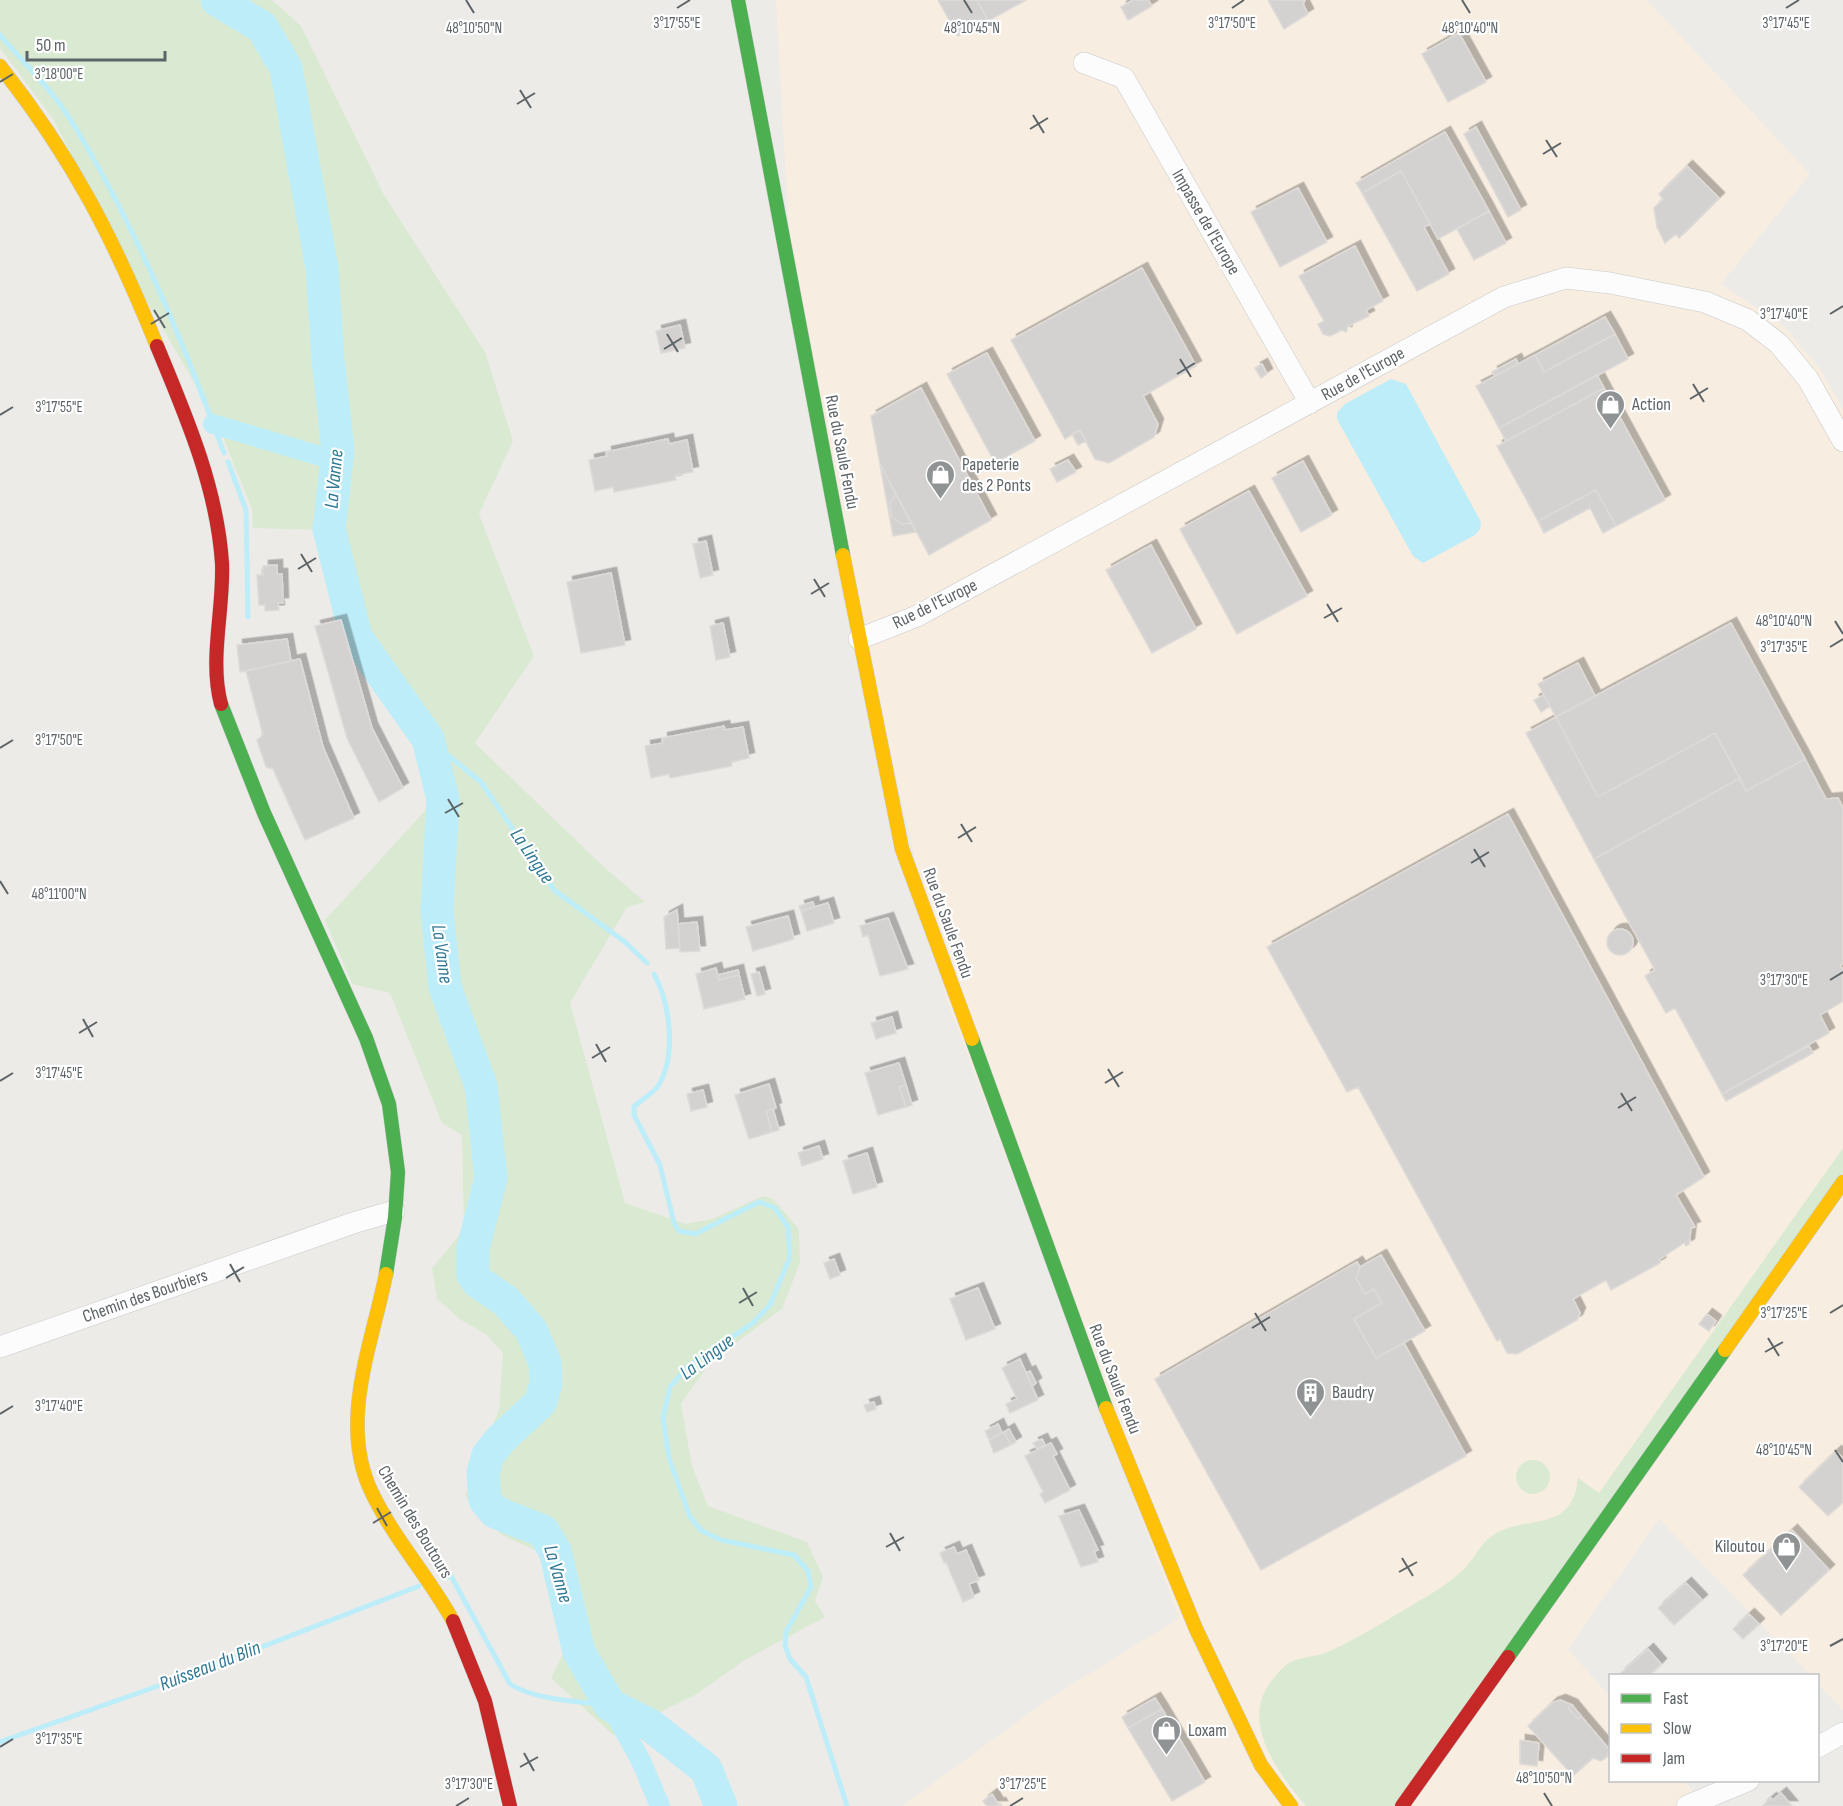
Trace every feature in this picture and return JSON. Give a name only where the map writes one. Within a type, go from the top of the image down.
[{"type":"street","name":"Rue du Saule Fendu","points":[[738,0],[859,639],[902,849],[1092,1369],[1216,1675],[1262,1765],[1291,1806]]},
{"type":"street","name":"Impasse de l'Europe","points":[[1084,63],[1124,78],[1310,403]]},
{"type":"street","name":"Chemin des Boutours","points":[[0,66],[39,116],[76,174],[109,235],[147,320],[195,442],[211,490],[222,574],[218,652],[220,702],[251,780],[360,1024],[384,1091],[397,1149],[390,1256],[362,1383],[358,1455],[371,1491],[444,1604],[470,1655],[484,1695],[510,1806]]},
{"type":"street","name":"Rue de l'Europe","points":[[859,639],[917,616],[1504,297],[1566,278],[1610,283],[1705,302],[1749,320],[1779,344],[1808,379],[1843,441]]},
{"type":"street","points":[[1402,1806],[1653,1455],[1843,1182]]},
{"type":"street","name":"Chemin des Bourbiers","points":[[0,1347],[353,1223],[394,1212]]},
{"type":"street","points":[[1819,1746],[1843,1733]]},
{"type":"street","points":[[1687,1806],[1744,1782]]},
{"type":"shaded area","points":[[776,0],[1647,0],[1810,174],[1721,284],[1783,325],[1820,369],[1843,409],[1843,1710],[1819,1685],[1819,1674],[1809,1674],[1659,1519],[1568,1649],[1609,1696],[1609,1782],[1685,1782],[1707,1806],[902,1806],[1047,1700],[1179,1618],[947,1000],[794,328]]},
{"type":"green space","points":[[0,0],[272,0],[301,26],[384,195],[485,352],[513,441],[479,514],[534,656],[475,743],[605,868],[645,902],[627,907],[570,1003],[625,1203],[685,1224],[712,1219],[763,1196],[773,1199],[799,1229],[800,1263],[782,1309],[711,1361],[681,1404],[692,1466],[708,1506],[807,1542],[823,1577],[815,1601],[825,1617],[745,1660],[695,1695],[613,1735],[551,1678],[569,1641],[543,1554],[502,1535],[465,1496],[499,1409],[503,1353],[486,1334],[461,1320],[437,1299],[432,1268],[464,1230],[462,1135],[442,1123],[390,993],[352,984],[325,920],[433,802],[419,744],[349,639],[321,530],[253,528],[252,509],[216,420],[150,307],[53,119],[0,48]]},
{"type":"green space","points":[[1843,1148],[1843,1173],[1396,1806],[1306,1806],[1274,1762],[1260,1728],[1259,1711],[1263,1695],[1273,1679],[1290,1662],[1324,1654],[1341,1646],[1435,1591],[1464,1569],[1493,1535],[1506,1529],[1558,1515],[1567,1508],[1574,1496],[1578,1478],[1599,1493]]},
{"type":"green space","points":[[1533,1460],[1545,1465],[1550,1477],[1545,1489],[1533,1494],[1521,1489],[1516,1477],[1521,1465]]},
{"type":"water","points":[[1391,379],[1406,384],[1481,522],[1480,529],[1475,535],[1423,563],[1413,556],[1337,419],[1337,413],[1345,404]]},
{"type":"building","points":[[938,0],[977,0],[988,20],[958,36]]},
{"type":"building","points":[[977,0],[1026,0],[988,21]]},
{"type":"building","points":[[1133,0],[1148,0],[1152,6],[1128,20],[1121,7]]},
{"type":"building","points":[[1268,0],[1305,0],[1303,4],[1308,14],[1284,29]]},
{"type":"building","points":[[1459,33],[1486,82],[1448,102],[1422,54]]},
{"type":"building","points":[[1476,127],[1521,210],[1508,217],[1464,134]]},
{"type":"building","points":[[1445,132],[1489,211],[1438,239],[1401,171],[1362,193],[1356,183]]},
{"type":"building","points":[[1687,166],[1719,198],[1679,238],[1676,234],[1665,243],[1657,227],[1654,208],[1663,199],[1659,194]]},
{"type":"building","points":[[1401,171],[1430,224],[1424,227],[1449,274],[1417,291],[1362,193]]},
{"type":"building","points":[[1298,188],[1327,242],[1280,267],[1251,212]]},
{"type":"building","points":[[1489,211],[1506,243],[1474,260],[1457,229]]},
{"type":"building","points":[[1355,246],[1383,301],[1366,310],[1369,316],[1348,326],[1346,332],[1342,330],[1330,336],[1323,334],[1318,324],[1324,321],[1299,276]]},
{"type":"building","points":[[1142,268],[1196,366],[1143,396],[1158,424],[1154,437],[1109,463],[1095,459],[1080,430],[1065,439],[1011,340]]},
{"type":"building","points":[[1605,317],[1615,334],[1544,372],[1535,355]]},
{"type":"building","points":[[680,325],[685,348],[661,353],[656,331]]},
{"type":"building","points":[[1615,334],[1628,359],[1499,428],[1476,386],[1535,355],[1544,372]]},
{"type":"building","points":[[987,353],[1035,441],[995,463],[947,374]]},
{"type":"building","points":[[1516,359],[1518,364],[1495,376],[1492,372]]},
{"type":"building","points":[[1262,364],[1267,374],[1261,378],[1255,368]]},
{"type":"building","points":[[1597,375],[1604,388],[1506,441],[1499,428]]},
{"type":"building","points":[[921,388],[991,520],[929,555],[880,464],[871,416]]},
{"type":"building","points":[[1604,388],[1665,500],[1616,526],[1596,490],[1538,521],[1497,446]]},
{"type":"building","points":[[1080,430],[1086,441],[1078,445],[1072,434]]},
{"type":"building","points":[[668,439],[669,444],[687,440],[693,472],[675,475],[676,480],[614,492],[613,487],[595,491],[589,460],[607,456],[606,452]]},
{"type":"building","points":[[1068,460],[1076,472],[1057,482],[1050,469]]},
{"type":"building","points":[[1303,461],[1332,515],[1301,532],[1272,478]]},
{"type":"building","points":[[880,464],[896,495],[890,502],[891,516],[902,524],[911,523],[916,532],[893,536]]},
{"type":"building","points":[[1596,490],[1616,526],[1603,533],[1590,508],[1544,533],[1538,521]]},
{"type":"building","points":[[1249,491],[1307,596],[1237,634],[1180,529]]},
{"type":"building","points":[[896,495],[911,523],[902,524],[891,516],[890,502]]},
{"type":"building","points":[[706,541],[713,575],[700,578],[693,544]]},
{"type":"building","points":[[1151,545],[1196,629],[1152,653],[1106,570]]},
{"type":"building","points":[[277,565],[277,574],[282,574],[283,603],[278,603],[279,610],[265,611],[265,605],[259,605],[257,575],[263,575],[263,566]]},
{"type":"building","points":[[611,573],[625,645],[581,653],[567,582]]},
{"type":"building","points":[[341,620],[372,728],[403,788],[379,802],[347,738],[315,626]]},
{"type":"building","points":[[723,623],[730,657],[716,660],[710,626]]},
{"type":"building","points":[[1731,623],[1805,759],[1746,791],[1715,733],[1598,797],[1556,717]]},
{"type":"building","points":[[287,639],[291,661],[240,672],[237,645]]},
{"type":"building","points":[[300,659],[323,747],[354,818],[305,840],[273,769],[266,767],[257,740],[263,735],[246,671]]},
{"type":"building","points":[[1578,663],[1595,696],[1556,717],[1538,684]]},
{"type":"building","points":[[1544,695],[1550,706],[1541,712],[1534,700]]},
{"type":"building","points":[[1556,717],[1598,797],[1715,733],[1740,778],[1594,859],[1526,733]]},
{"type":"building","points":[[724,726],[725,730],[743,727],[749,758],[731,762],[732,766],[670,778],[669,774],[651,778],[645,746],[663,743],[662,738]]},
{"type":"building","points":[[1805,759],[1826,799],[1838,798],[1843,808],[1843,964],[1840,965],[1843,970],[1843,1001],[1820,1015],[1829,1033],[1722,1094],[1675,1008],[1666,1013],[1645,976],[1655,970],[1594,859],[1740,778],[1746,791]]},
{"type":"building","points":[[1508,814],[1704,1177],[1676,1195],[1695,1227],[1691,1228],[1689,1244],[1686,1246],[1684,1243],[1660,1259],[1660,1263],[1611,1290],[1606,1280],[1573,1299],[1580,1313],[1577,1320],[1517,1354],[1507,1353],[1500,1339],[1497,1341],[1358,1087],[1347,1092],[1267,947]]},
{"type":"building","points":[[813,902],[814,907],[801,911],[799,906]]},
{"type":"building","points":[[828,903],[834,923],[807,931],[801,911]]},
{"type":"building","points":[[677,910],[680,948],[666,949],[664,917]]},
{"type":"building","points":[[788,916],[794,939],[753,951],[746,927]]},
{"type":"building","points":[[888,918],[908,969],[880,976],[868,935],[863,937],[860,926]]},
{"type":"building","points":[[697,922],[700,951],[680,952],[678,924]]},
{"type":"building","points":[[1620,929],[1629,933],[1633,942],[1629,951],[1620,955],[1611,951],[1607,942],[1611,933]]},
{"type":"building","points":[[716,968],[719,980],[739,975],[745,999],[704,1009],[696,974]]},
{"type":"building","points":[[738,970],[739,975],[719,980],[718,975]]},
{"type":"building","points":[[759,972],[765,994],[757,996],[751,974]]},
{"type":"building","points":[[892,1017],[896,1033],[876,1039],[871,1023]]},
{"type":"building","points":[[1809,1046],[1813,1053],[1726,1101],[1722,1094]]},
{"type":"building","points":[[899,1063],[906,1085],[899,1087],[906,1107],[878,1115],[865,1073]]},
{"type":"building","points":[[769,1084],[776,1108],[766,1111],[772,1132],[749,1139],[735,1095]]},
{"type":"building","points":[[906,1085],[912,1105],[906,1107],[899,1087]]},
{"type":"building","points":[[703,1090],[707,1107],[691,1111],[687,1094]]},
{"type":"building","points":[[773,1109],[779,1130],[772,1132],[766,1111]]},
{"type":"building","points":[[819,1146],[823,1159],[802,1166],[798,1153]]},
{"type":"building","points":[[867,1153],[877,1187],[853,1194],[843,1161]]},
{"type":"building","points":[[1381,1255],[1425,1331],[1376,1358],[1354,1319],[1382,1303],[1374,1289],[1365,1294],[1356,1278],[1360,1267]]},
{"type":"building","points":[[834,1259],[840,1275],[830,1279],[824,1263]]},
{"type":"building","name":"Baudry","points":[[1357,1262],[1360,1267],[1356,1278],[1365,1294],[1374,1289],[1382,1303],[1354,1319],[1376,1358],[1404,1343],[1466,1456],[1261,1570],[1155,1379]]},
{"type":"building","points":[[978,1288],[995,1329],[966,1340],[950,1299]]},
{"type":"building","points":[[1707,1314],[1716,1321],[1709,1331],[1699,1324]]},
{"type":"building","points":[[1020,1359],[1038,1400],[1010,1413],[1006,1404],[1017,1399],[1002,1368]]},
{"type":"building","points":[[1030,1371],[1036,1383],[1032,1386],[1026,1373]]},
{"type":"building","points":[[874,1402],[876,1409],[867,1412],[864,1405]]},
{"type":"building","points":[[998,1424],[1002,1433],[989,1440],[985,1431]]},
{"type":"building","points":[[1009,1429],[1016,1442],[1011,1445],[1004,1432]]},
{"type":"building","points":[[1004,1432],[1011,1445],[994,1453],[989,1440]]},
{"type":"building","points":[[1042,1439],[1045,1445],[1037,1449],[1033,1443]]},
{"type":"building","points":[[1051,1443],[1057,1454],[1053,1456],[1070,1490],[1045,1503],[1040,1494],[1043,1492],[1025,1456]]},
{"type":"building","points":[[1836,1451],[1843,1458],[1843,1502],[1828,1516],[1799,1487]]},
{"type":"building","points":[[1079,1510],[1098,1550],[1094,1551],[1098,1562],[1081,1567],[1059,1516]]},
{"type":"building","name":"Kiloutou","points":[[1792,1530],[1829,1570],[1781,1615],[1743,1575]]},
{"type":"building","points":[[954,1547],[957,1554],[966,1550],[979,1580],[969,1584],[974,1597],[963,1602],[940,1553]]},
{"type":"building","points":[[1686,1583],[1702,1600],[1674,1625],[1658,1608]]},
{"type":"building","points":[[1749,1614],[1759,1624],[1743,1639],[1733,1629]]},
{"type":"building","points":[[1648,1649],[1661,1664],[1651,1674],[1620,1674]]},
{"type":"building","points":[[1155,1698],[1162,1709],[1128,1728],[1122,1717]]},
{"type":"building","points":[[1560,1700],[1572,1705],[1568,1708],[1578,1719],[1581,1716],[1609,1749],[1607,1757],[1601,1761],[1593,1758],[1573,1776],[1528,1726],[1552,1703]]},
{"type":"building","points":[[1572,1705],[1581,1716],[1578,1719],[1568,1708]]},
{"type":"building","name":"Loxam","points":[[1162,1709],[1205,1782],[1172,1801],[1128,1728]]},
{"type":"building","points":[[1520,1740],[1539,1743],[1537,1766],[1520,1764]]},
{"type":"building","points":[[1781,1793],[1792,1806],[1762,1806],[1771,1798],[1773,1800]]},
{"type":"building","points":[[992,1794],[1002,1806],[987,1806],[983,1801]]},
{"type":"waterway","name":"La Vanne","points":[[217,0],[262,27],[286,68],[322,268],[328,359],[338,450],[329,529],[356,637],[428,739],[443,799],[437,911],[445,987],[481,1086],[491,1178],[473,1248],[473,1275],[478,1282],[506,1301],[531,1330],[545,1363],[546,1384],[540,1403],[501,1439],[488,1455],[483,1473],[485,1500],[495,1512],[543,1531],[555,1551],[579,1652],[610,1705],[650,1725],[706,1769],[721,1806]]},
{"type":"waterway","points":[[0,35],[46,86],[70,119],[115,199],[174,324],[224,453]]},
{"type":"waterway","points":[[213,424],[337,461]]},
{"type":"waterway","points":[[228,462],[246,510],[248,617]]},
{"type":"waterway","name":"La Lingue","points":[[428,739],[481,782],[554,890],[625,942],[647,963]]},
{"type":"waterway","name":"La Lingue","points":[[654,974],[660,986],[667,1014],[668,1060],[658,1086],[634,1107],[634,1115],[660,1165],[674,1223],[679,1231],[695,1234],[759,1202],[775,1208],[788,1227],[790,1257],[770,1305],[753,1323],[687,1367],[670,1387],[663,1418],[669,1458],[690,1517],[702,1531],[721,1540],[794,1555],[808,1571],[811,1587],[786,1632],[785,1645],[790,1659],[806,1677],[847,1806]]},
{"type":"waterway","points":[[442,1578],[451,1576],[510,1684],[545,1697],[610,1705]]},
{"type":"waterway","name":"Ruisseau du Blin","points":[[0,1742],[192,1674],[419,1586]]},
{"type":"waterway","points":[[610,1705],[641,1761],[660,1806]]},
{"type":"traffic: fast","points":[[738,0],[843,555]]},
{"type":"traffic: fast","points":[[221,704],[264,813],[366,1038],[389,1104],[398,1172],[395,1217],[386,1274]]},
{"type":"traffic: fast","points":[[972,1039],[1106,1408]]},
{"type":"traffic: fast","points":[[1508,1657],[1725,1350]]},
{"type":"traffic: slow","points":[[0,66],[26,100],[70,166],[107,234],[157,346]]},
{"type":"traffic: slow","points":[[843,555],[902,849],[972,1039]]},
{"type":"traffic: slow","points":[[1725,1350],[1843,1182]]},
{"type":"traffic: slow","points":[[386,1274],[361,1384],[358,1439],[362,1466],[381,1510],[453,1621]]},
{"type":"traffic: slow","points":[[1106,1408],[1196,1629],[1261,1765],[1291,1806]]},
{"type":"traffic: jam","points":[[157,346],[198,452],[214,507],[222,563],[216,670],[221,704]]},
{"type":"traffic: jam","points":[[453,1621],[485,1701],[510,1806]]},
{"type":"traffic: jam","points":[[1402,1806],[1508,1657]]},
{"type":"place","name":"Action","points":[[1611,430]]},
{"type":"place","name":"Papeterie des 2 Ponts","points":[[941,500]]},
{"type":"place","name":"Baudry","points":[[1311,1418]]},
{"type":"place","name":"Kiloutou","points":[[1786,1572]]},
{"type":"place","name":"Loxam","points":[[1167,1756]]}]
